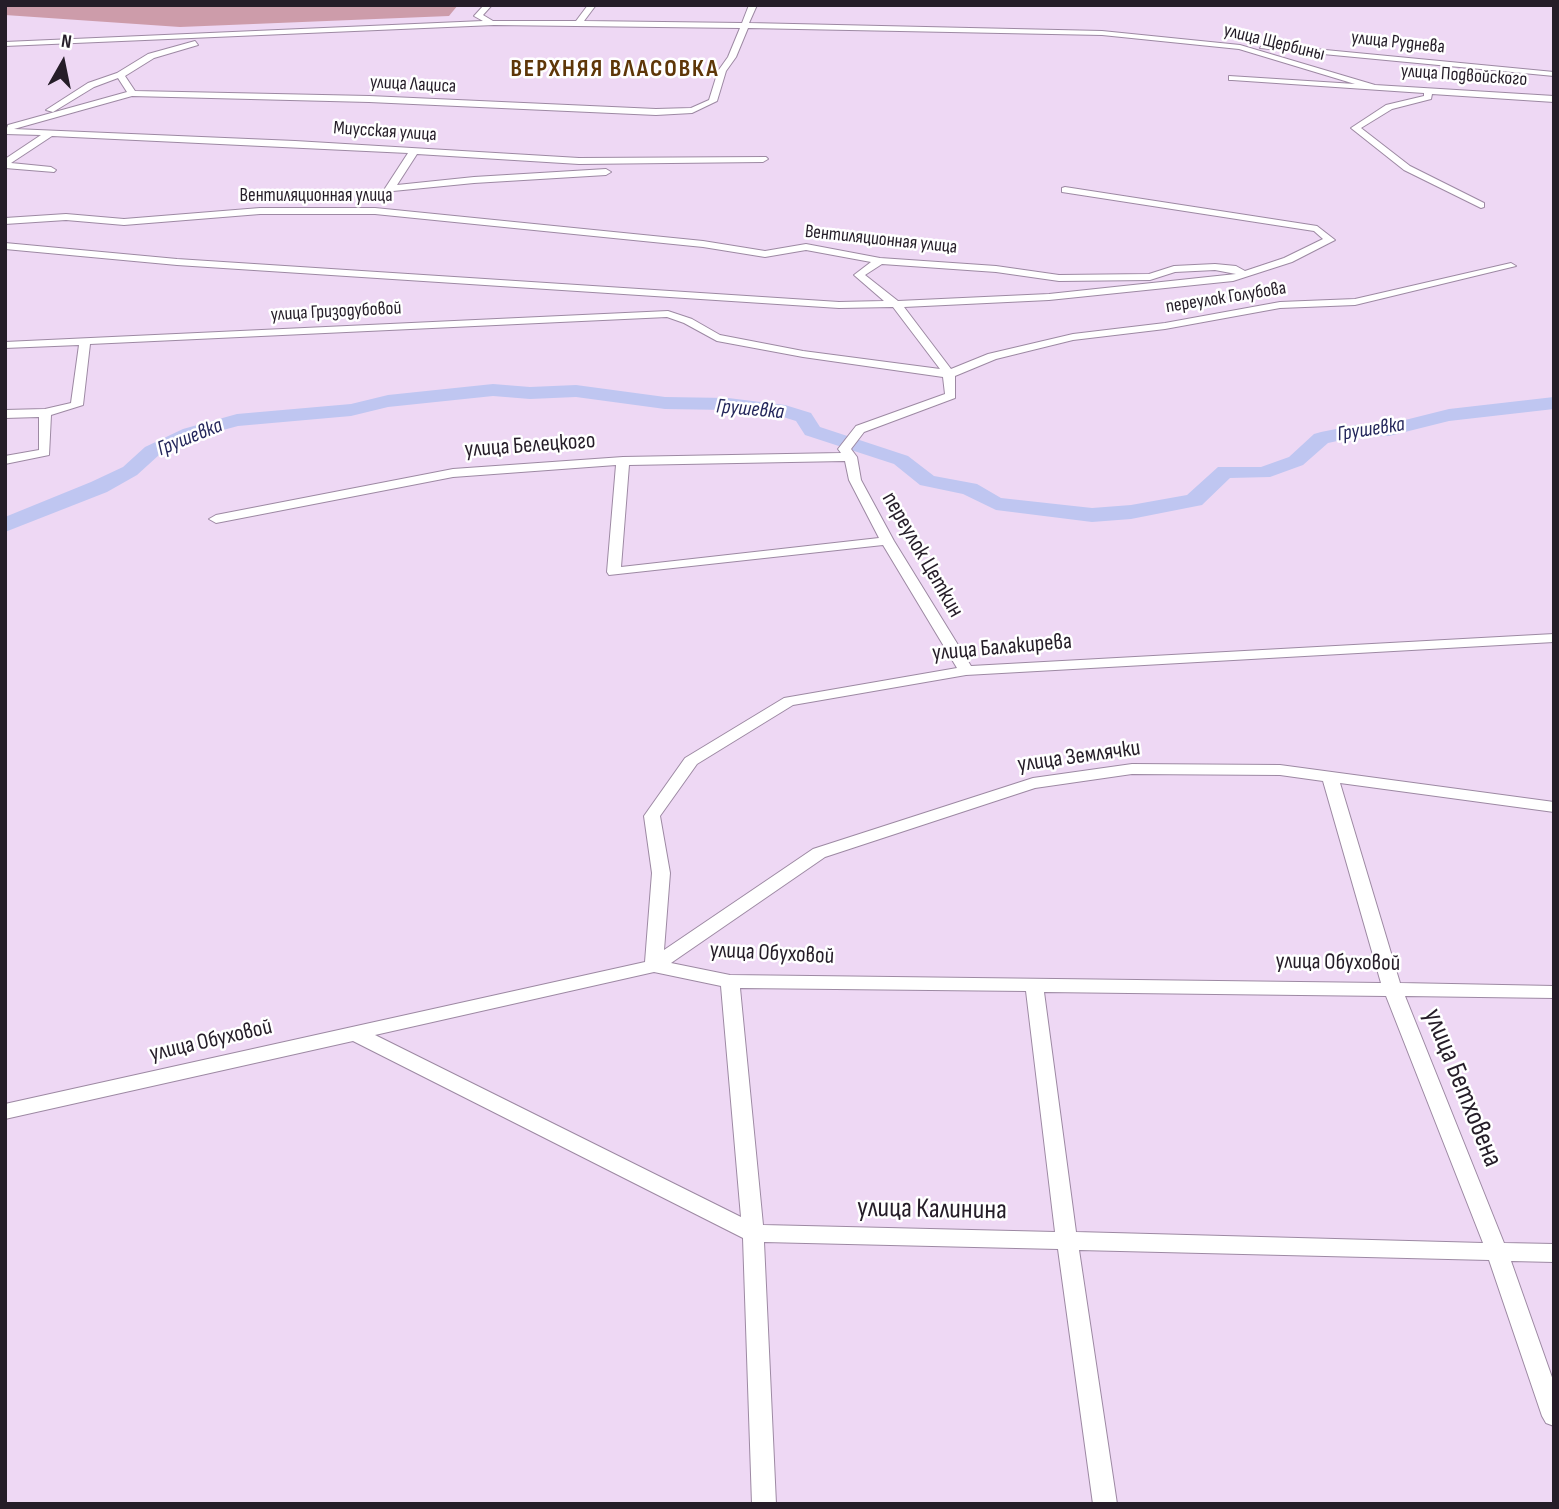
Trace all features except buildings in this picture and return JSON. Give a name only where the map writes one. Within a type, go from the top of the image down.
[{"type":"street","points":[[488,5],[478,16],[494,23]]},
{"type":"street","points":[[578,24],[593,5]]},
{"type":"street","points":[[744,26],[752,5]]},
{"type":"street","name":"улица Щербины","points":[[229,35],[494,23],[1102,33],[1240,47],[1373,86]]},
{"type":"street","name":"улица Лациса","points":[[32,120],[132,93],[369,99],[656,112],[692,110],[713,101],[722,71],[732,57],[744,26]]},
{"type":"street","points":[[5,44],[229,35]]},
{"type":"street","points":[[5,130],[32,120],[92,85],[120,75],[151,56],[229,35]]},
{"type":"street","name":"улица Руднева","points":[[1240,47],[1301,49],[1554,74]]},
{"type":"street","points":[[120,75],[132,93]]},
{"type":"street","points":[[1233,78],[1373,86]]},
{"type":"street","name":"улица Подвойского","points":[[1373,86],[1554,99]]},
{"type":"street","points":[[1428,90],[1427,97],[1389,107],[1355,128],[1407,168],[1481,205]]},
{"type":"street","name":"Миусская улица","points":[[5,130],[579,161],[763,159]]},
{"type":"street","points":[[5,164],[49,134]]},
{"type":"street","points":[[375,211],[414,151]]},
{"type":"street","points":[[389,190],[474,180],[660,167],[618,161]]},
{"type":"street","points":[[5,164],[51,170]]},
{"type":"street","name":"Вентиляционная улица","points":[[5,212],[124,222],[260,211],[375,211],[703,244],[765,254],[806,247],[880,261],[996,269],[1059,278],[1150,277],[1174,269],[1215,267],[1236,269],[1244,274],[1288,260],[1330,240],[1317,229],[1065,190]]},
{"type":"street","name":"Вентиляционная улица","points":[[5,221],[66,217]]},
{"type":"street","points":[[5,246],[177,262],[839,305],[961,303],[1049,297],[1233,278],[1244,274]]},
{"type":"street","points":[[847,453],[860,429],[951,396],[949,374],[896,304],[859,275],[880,261]]},
{"type":"street","name":"переулок Голубова","points":[[949,374],[992,356],[1073,337],[1165,326],[1280,305],[1354,302],[1511,266]]},
{"type":"street","name":"улица Гризодубовой","points":[[5,345],[668,314],[688,321],[717,338],[803,354],[949,374]]},
{"type":"street","points":[[5,414],[44,413],[77,405],[85,341]]},
{"type":"street","points":[[5,460],[45,452],[44,413]]},
{"type":"street","name":"улица Белецкого","points":[[216,519],[453,473],[623,461],[847,453]]},
{"type":"street","name":"переулок Цеткин","points":[[847,453],[855,480],[887,541],[966,671]]},
{"type":"street","points":[[623,461],[614,572],[887,541]]},
{"type":"street","name":"улица Балакирева","points":[[654,966],[661,873],[652,816],[691,761],[789,701],[966,671],[1554,638]]},
{"type":"street","name":"улица Землячки","points":[[654,966],[819,853],[1033,782],[1132,769],[1280,770],[1554,807]]},
{"type":"street","name":"улица Бетховена","points":[[1330,777],[1392,988],[1497,1252],[1554,1416]]},
{"type":"street","name":"улица Обуховой","points":[[5,1112],[654,966],[730,981],[1554,992]]},
{"type":"street","points":[[730,981],[753,1233],[764,1504]]},
{"type":"street","points":[[1034,985],[1105,1504]]},
{"type":"street","name":"улица Калинина","points":[[356,1034],[753,1233],[1554,1253]]},
{"type":"shaded area","points":[[5,5],[458,5],[449,16],[180,27],[5,15]]},
{"type":"waterway","name":"Грушевка","points":[[5,525],[99,487],[130,471],[152,451],[190,433],[237,420],[351,410],[388,401],[493,390],[530,393],[576,391],[665,403],[728,404],[785,411],[804,417],[812,431],[901,460],[927,481],[969,489],[996,504],[1092,515],[1131,512],[1194,500],[1225,471],[1263,473],[1296,461],[1321,438],[1356,431],[1389,430],[1449,415],[1554,403]]},
{"type":"district","name":"ВЕРХНЯЯ ВЛАСОВКА","points":[[615,70]]}]
